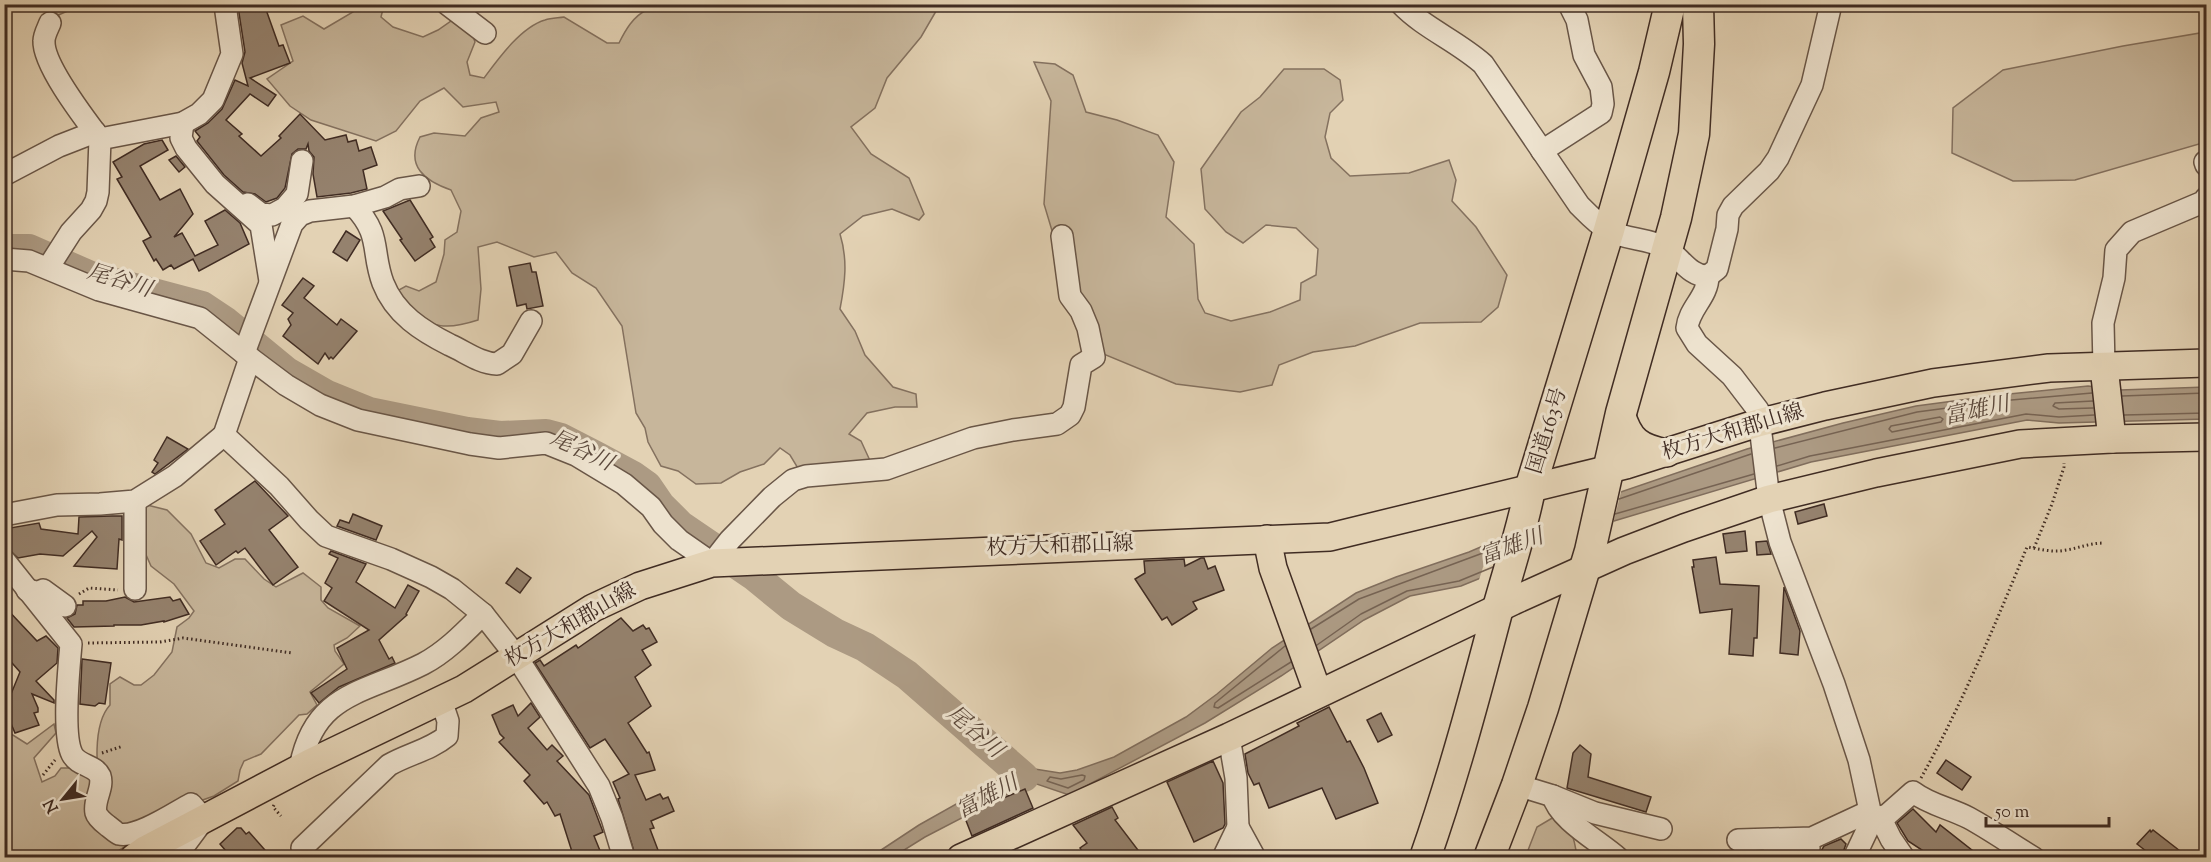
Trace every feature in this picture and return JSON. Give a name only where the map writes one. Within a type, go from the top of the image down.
[{"type":"highway","name":"国道163号","points":[[1425,858],[1451,779],[1483,668],[1530,489],[1609,230],[1654,72],[1670,4]]},
{"type":"highway","points":[[1489,858],[1543,708],[1587,560],[1621,413],[1667,249],[1694,134],[1699,44],[1698,4]]},
{"type":"main road","name":"枚方大和郡山線","points":[[134,858],[300,768],[464,689],[593,608],[640,586],[712,563],[1330,537],[1530,489],[1605,479],[1667,453],[1758,423],[1943,381],[2049,368],[2206,363]]},
{"type":"main road","points":[[2104,367],[2112,439]]},
{"type":"main road","points":[[1621,413],[1628,433],[1635,442],[1644,447],[1667,453]]},
{"type":"main road","points":[[961,858],[1229,737],[1313,681],[1445,633],[1502,596],[1587,560],[1649,541],[1768,491],[2020,444],[2206,437]]},
{"type":"main road","points":[[1266,539],[1273,568],[1313,681]]},
{"type":"main road","points":[[1445,633],[1456,634],[1472,643],[1479,653],[1483,668]]},
{"type":"street","points":[[4,176],[59,146],[98,136],[183,123],[199,114],[213,100],[232,54],[226,12],[229,4]]},
{"type":"street","points":[[447,4],[485,33]]},
{"type":"street","points":[[1401,4],[1412,16],[1467,50],[1483,64],[1579,205],[1609,230],[1648,240],[1667,249],[1694,273],[1702,276],[1708,276],[1717,269],[1727,229],[1728,215],[1733,206],[1769,171],[1783,148],[1812,85],[1831,4]]},
{"type":"street","points":[[1542,151],[1601,112],[1603,104],[1601,87],[1584,55],[1577,20],[1569,4]]},
{"type":"street","points":[[48,268],[71,232],[91,210],[98,192],[98,136],[74,104],[46,57],[44,40],[50,23]]},
{"type":"street","points":[[183,123],[181,138],[186,148],[215,183],[261,225],[270,285]]},
{"type":"street","points":[[231,197],[244,201],[261,213],[272,215],[285,208],[297,194],[302,161]]},
{"type":"street","points":[[4,515],[57,505],[135,501],[175,476],[224,435],[247,356],[292,224],[300,215],[310,211],[354,206],[371,202],[400,189],[419,186]]},
{"type":"street","points":[[2104,367],[2103,323],[2114,278],[2116,250],[2132,232],[2203,202],[2206,198]]},
{"type":"street","points":[[354,206],[372,231],[383,283],[404,315],[416,326],[479,360],[497,364],[512,354],[531,321]]},
{"type":"street","points":[[4,259],[29,261],[99,290],[200,318],[286,385],[320,405],[358,420],[499,448],[546,443],[576,455],[624,484],[651,507],[679,540],[712,563],[730,540],[772,497],[793,480],[806,476],[886,469],[974,438],[1057,424],[1070,415],[1074,407],[1081,365],[1094,357],[1088,328],[1081,311],[1070,296],[1062,236]]},
{"type":"street","points":[[1708,276],[1705,293],[1691,314],[1687,328],[1697,344],[1732,376],[1755,403],[1758,410],[1768,491],[1780,542],[1834,684],[1859,760],[1874,816],[1904,858]]},
{"type":"street","points":[[224,435],[279,486],[326,536],[391,559],[431,577],[452,589],[483,614],[516,656],[598,786],[612,818],[624,858]]},
{"type":"street","points":[[135,501],[135,589]]},
{"type":"street","points":[[4,560],[71,644],[67,727],[72,754],[80,764],[92,768],[99,775],[101,783],[96,798],[96,813],[104,824],[119,834],[136,833],[190,804],[204,819],[175,858]]},
{"type":"street","points":[[27,590],[40,593],[43,590],[65,606]]},
{"type":"street","points":[[300,768],[304,747],[316,724],[328,709],[365,688],[425,663],[444,651],[483,614]]},
{"type":"street","points":[[302,848],[390,765],[403,757],[437,745],[447,736],[448,721],[441,700]]},
{"type":"street","points":[[1229,737],[1236,778],[1238,827],[1254,858]]},
{"type":"street","points":[[1517,785],[1553,796],[1594,813],[1661,829]]},
{"type":"street","points":[[1553,796],[1556,805],[1574,823],[1618,858]]},
{"type":"street","points":[[1920,798],[2004,857]]},
{"type":"street","points":[[1738,840],[1812,838],[1874,816],[1887,815],[1920,798],[1968,818],[2034,858]]},
{"type":"street","points":[[1854,858],[1874,816]]},
{"type":"street","points":[[1223,858],[1238,827]]},
{"type":"street","points":[[1770,858],[1809,849],[1818,835]]},
{"type":"path","points":[[2034,548],[2064,467],[2062,442]]},
{"type":"path","points":[[1920,798],[2027,547],[2065,551],[2094,543],[2104,543]]},
{"type":"path","points":[[65,606],[70,604],[80,592],[89,588],[130,591],[135,589]]},
{"type":"path","points":[[71,644],[160,642],[183,638],[292,653]]},
{"type":"shaded area","points":[[45,5],[81,5],[54,17]]},
{"type":"shaded area","points":[[358,5],[384,5],[381,17],[393,27],[423,37],[454,19],[472,33],[475,42],[467,62],[470,75],[484,78],[519,36],[536,24],[552,18],[564,17],[607,43],[619,43],[630,24],[642,13],[651,9],[681,5],[938,5],[921,37],[887,78],[875,108],[851,127],[871,154],[909,178],[924,214],[919,220],[892,209],[863,216],[840,234],[845,272],[840,309],[855,331],[865,355],[893,387],[916,394],[917,407],[895,407],[867,413],[849,434],[861,441],[872,465],[799,470],[790,455],[780,448],[764,464],[740,472],[721,483],[696,484],[678,471],[661,466],[636,413],[622,326],[596,288],[572,273],[556,252],[534,257],[497,242],[478,247],[481,289],[478,320],[443,326],[409,316],[397,291],[406,286],[419,291],[436,282],[444,254],[445,240],[457,232],[461,211],[451,190],[426,177],[416,164],[416,147],[420,137],[434,133],[465,136],[481,118],[499,112],[496,102],[463,107],[444,88],[420,101],[396,131],[376,141],[311,120],[290,106],[267,79],[293,61],[281,25],[303,16],[324,29],[353,12]]},
{"type":"shaded area","points":[[2206,32],[2206,142],[2075,180],[2013,181],[1952,153],[1953,108],[2003,70]]},
{"type":"shaded area","points":[[1034,62],[1055,64],[1073,75],[1086,112],[1117,120],[1158,135],[1174,162],[1166,217],[1194,244],[1198,299],[1205,313],[1231,321],[1270,312],[1300,300],[1301,283],[1316,275],[1318,249],[1296,228],[1266,225],[1243,243],[1226,232],[1205,209],[1201,169],[1241,112],[1260,97],[1284,69],[1324,69],[1340,80],[1343,100],[1330,113],[1325,137],[1331,158],[1350,176],[1409,173],[1449,160],[1456,180],[1452,201],[1476,227],[1507,275],[1498,307],[1481,322],[1420,323],[1355,346],[1313,352],[1279,365],[1272,385],[1240,392],[1176,384],[1101,353],[1053,234],[1044,204],[1051,101]]},
{"type":"shaded area","points":[[147,505],[167,510],[191,534],[206,563],[219,568],[235,559],[245,559],[264,579],[276,587],[303,573],[321,587],[321,600],[328,608],[360,626],[347,638],[334,645],[335,651],[344,664],[310,692],[317,705],[307,714],[299,715],[261,754],[244,761],[238,781],[214,796],[123,828],[102,814],[99,788],[97,742],[99,728],[110,705],[110,684],[120,677],[134,685],[141,685],[154,675],[172,652],[177,627],[194,611],[174,584],[151,566],[143,548],[141,510]]},
{"type":"shaded area","points":[[4,720],[8,732],[27,744],[54,724],[56,733],[34,758],[42,782],[55,776],[61,768],[80,768],[92,774],[89,809],[129,844],[109,857],[5,857]]},
{"type":"shaded area","points":[[1554,817],[1572,834],[1577,857],[1525,858],[1537,827]]},
{"type":"water","name":"富雄川","points":[[2088,386],[2120,390],[2206,387],[2206,419],[2059,423],[2027,420],[1811,462],[1604,524],[1540,554],[1461,586],[1410,596],[1364,620],[1281,676],[1205,723],[1069,795],[1031,782],[925,837],[893,857],[869,858],[919,825],[1022,767],[1060,773],[1077,770],[1114,757],[1186,717],[1272,648],[1356,593],[1469,552],[1562,512],[1747,449],[1843,423],[1916,406]]},
{"type":"pier","points":[[1622,488],[1613,524],[1478,583],[1492,539],[1561,509]]},
{"type":"building","points":[[241,4],[264,4],[279,46],[283,45],[290,63],[250,78],[276,95],[268,106],[250,94],[226,120],[242,134],[239,136],[261,156],[281,138],[279,136],[300,114],[325,140],[346,135],[348,142],[356,140],[359,151],[371,147],[377,165],[363,170],[367,189],[317,197],[313,174],[314,157],[309,151],[308,144],[306,149],[298,149],[292,154],[285,188],[277,198],[266,202],[255,194],[243,192],[224,175],[197,141],[200,137],[195,131],[208,123],[222,109],[235,80],[248,86],[242,63],[245,52],[239,13]]},
{"type":"building","points":[[162,140],[168,150],[140,166],[160,200],[180,189],[193,214],[174,237],[182,233],[195,256],[218,245],[205,221],[225,210],[240,223],[249,244],[199,271],[193,259],[174,269],[171,265],[163,270],[156,259],[154,261],[143,241],[151,237],[117,179],[122,177],[113,162],[144,144]]},
{"type":"building","points":[[176,156],[185,167],[179,172],[169,160]]},
{"type":"building","points":[[410,200],[433,237],[430,239],[435,247],[415,261],[383,211]]},
{"type":"building","points":[[346,231],[360,240],[347,261],[333,252]]},
{"type":"building","points":[[530,263],[532,272],[536,272],[543,306],[527,309],[526,304],[517,306],[509,267]]},
{"type":"building","points":[[303,278],[314,286],[304,298],[337,325],[341,319],[357,331],[333,359],[331,357],[329,359],[325,353],[318,364],[283,336],[291,325],[288,319],[293,313],[282,305]]},
{"type":"building","points":[[167,437],[188,449],[155,474],[152,472],[158,463],[154,460]]},
{"type":"building","points":[[255,481],[288,516],[269,530],[298,567],[273,585],[245,548],[238,553],[236,551],[216,565],[200,541],[225,524],[215,510]]},
{"type":"building","points":[[1824,504],[1827,516],[1798,524],[1795,512]]},
{"type":"building","points":[[353,514],[382,526],[376,540],[337,526],[340,520],[349,523]]},
{"type":"building","points":[[122,516],[122,540],[119,539],[117,569],[74,566],[97,537],[92,531],[63,556],[40,554],[18,558],[7,548],[4,529],[39,523],[41,529],[78,534],[79,517]]},
{"type":"building","points":[[1745,531],[1747,551],[1726,553],[1723,534]]},
{"type":"building","points":[[1767,541],[1771,554],[1757,555],[1756,542]]},
{"type":"building","points":[[331,551],[366,564],[356,582],[395,608],[408,585],[419,591],[407,615],[379,640],[389,659],[392,657],[395,663],[339,687],[319,703],[311,693],[347,669],[337,648],[369,630],[324,601],[332,588],[325,583],[338,558],[329,554]]},
{"type":"building","points":[[1716,557],[1720,584],[1759,586],[1757,638],[1754,638],[1753,656],[1729,654],[1732,609],[1700,613],[1692,567],[1694,567],[1693,560]]},
{"type":"building","points":[[1204,558],[1208,569],[1215,566],[1224,590],[1193,602],[1197,609],[1172,625],[1167,617],[1162,620],[1135,579],[1145,573],[1144,561],[1184,559],[1185,566]]},
{"type":"building","points":[[517,568],[531,578],[520,593],[506,583]]},
{"type":"building","points":[[1784,587],[1800,631],[1798,655],[1780,653]]},
{"type":"building","points":[[125,597],[134,602],[170,597],[173,601],[180,599],[189,614],[164,622],[114,626],[74,627],[67,618],[75,614],[77,605],[83,605],[83,601],[106,601]]},
{"type":"building","points":[[4,606],[37,641],[46,636],[58,648],[57,663],[36,681],[54,700],[54,703],[32,694],[38,708],[38,712],[34,713],[39,725],[15,733],[4,707],[4,701],[9,699],[20,672],[4,654]]},
{"type":"building","points":[[621,618],[633,631],[643,625],[646,629],[649,628],[657,642],[642,650],[651,665],[635,677],[651,706],[628,723],[647,753],[649,752],[655,770],[635,775],[646,800],[660,794],[663,799],[668,797],[674,811],[651,821],[654,828],[650,829],[661,858],[636,858],[618,799],[620,798],[613,782],[629,774],[605,739],[590,748],[535,663],[540,660],[544,666],[576,645],[578,648]]},
{"type":"building","points":[[82,659],[111,663],[105,704],[99,703],[95,706],[80,704]]},
{"type":"building","points":[[531,703],[540,717],[528,728],[547,750],[552,745],[563,756],[557,761],[589,795],[603,832],[594,836],[603,858],[574,858],[560,814],[555,816],[547,802],[544,804],[524,781],[530,775],[499,742],[504,738],[492,715],[513,705],[518,716]]},
{"type":"building","points":[[1329,707],[1347,742],[1350,741],[1364,768],[1378,803],[1336,819],[1322,788],[1269,808],[1259,783],[1254,785],[1248,773],[1245,754],[1299,726],[1297,723]]},
{"type":"building","points":[[1381,713],[1392,735],[1378,742],[1367,720]]},
{"type":"building","points":[[1580,745],[1591,754],[1588,777],[1651,797],[1646,812],[1567,788],[1573,753]]},
{"type":"building","points":[[1946,760],[1971,777],[1962,790],[1937,773]]},
{"type":"building","points":[[1213,761],[1223,783],[1225,824],[1223,828],[1194,842],[1167,782]]},
{"type":"building","points":[[1025,789],[1033,808],[972,836],[965,818],[984,806]]},
{"type":"building","points":[[1112,807],[1118,818],[1115,820],[1144,858],[1086,858],[1080,848],[1087,843],[1073,825]]},
{"type":"building","points":[[1913,809],[1936,832],[1940,825],[1982,858],[1934,858],[1908,841],[1897,823]]},
{"type":"building","points":[[237,828],[241,828],[246,834],[249,832],[272,858],[232,858],[220,844]]},
{"type":"building","points":[[2150,830],[2189,858],[2155,858],[2137,844]]},
{"type":"building","points":[[1841,839],[1846,844],[1841,858],[1817,858],[1824,846]]},
{"type":"waterway","name":"尾谷川","points":[[4,249],[29,249],[93,277],[202,306],[226,322],[287,372],[327,395],[369,412],[467,432],[500,436],[546,434],[561,438],[596,456],[647,486],[660,505],[681,526],[753,575],[791,606],[835,633],[865,647],[907,675],[1024,777]]}]
